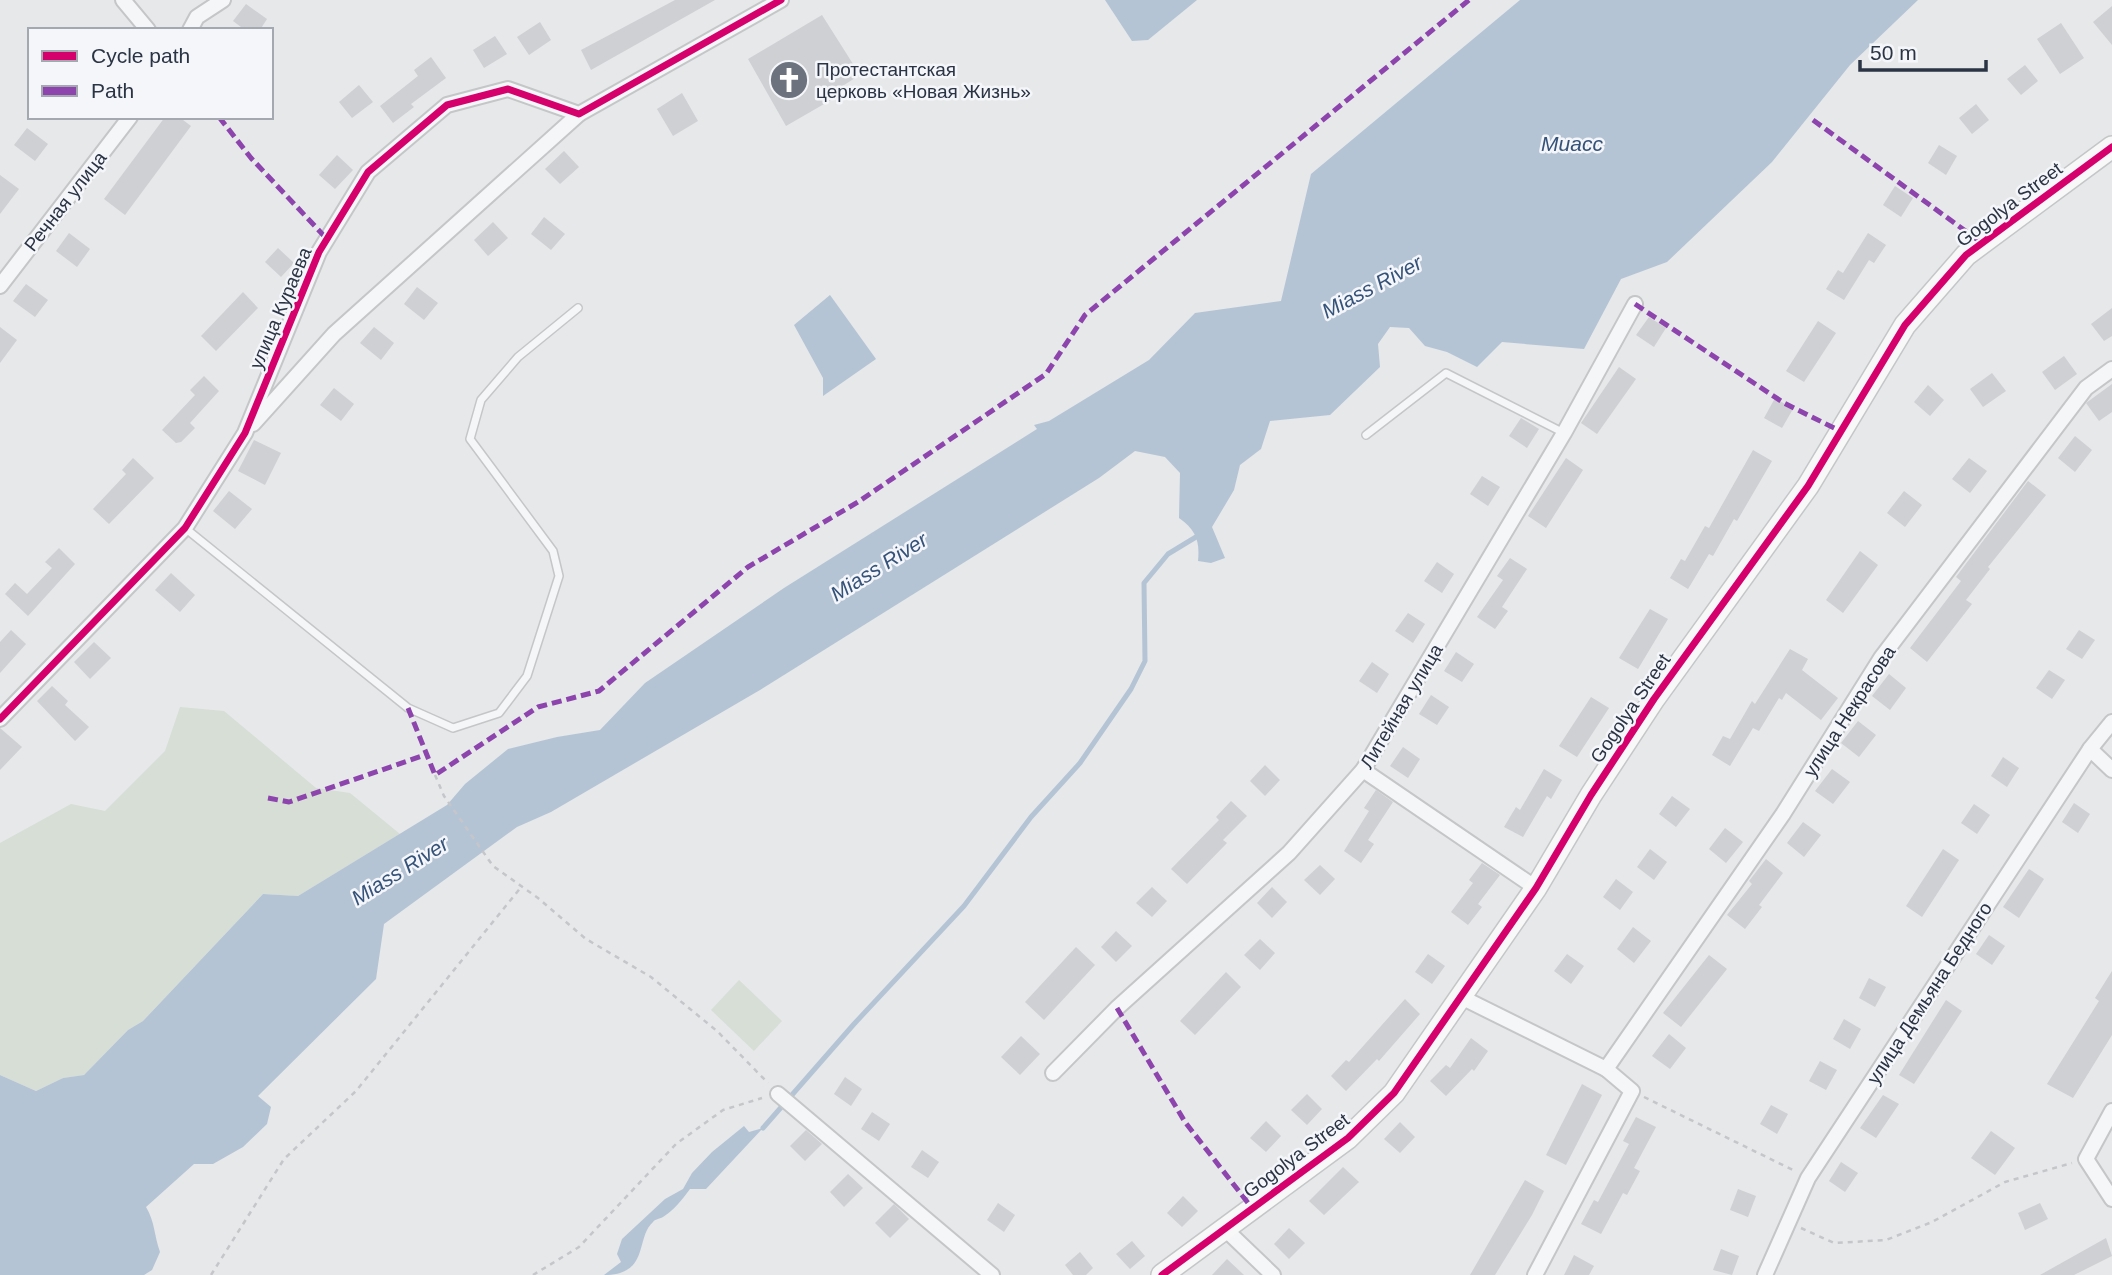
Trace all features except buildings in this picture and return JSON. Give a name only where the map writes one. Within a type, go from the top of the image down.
[{"type":"street","points":[[123,0],[146,28]]},
{"type":"street","points":[[191,28],[197,17],[223,0]]},
{"type":"street","points":[[245,433],[334,334],[579,114],[781,0]]},
{"type":"street","name":"улица Кураева","points":[[0,719],[185,528],[245,433],[319,252],[368,172],[447,105],[508,89],[579,114]]},
{"type":"street","name":"Речная улица","points":[[0,286],[128,119]]},
{"type":"street","name":"Gogolya Street","points":[[1162,1275],[1348,1138],[1394,1093],[1463,998],[1536,888],[1591,795],[1654,699],[1808,486],[1905,325],[1966,255],[2112,147]]},
{"type":"street","name":"Литейная улица","points":[[1053,1073],[1117,1008],[1289,853],[1363,770],[1564,433],[1635,304]]},
{"type":"street","name":"улица Некрасова","points":[[1606,1069],[1783,814],[1881,658],[2086,388],[2112,369]]},
{"type":"street","name":"улица Демьяна Бедного","points":[[1765,1275],[1808,1178],[2090,749],[2112,722]]},
{"type":"street","points":[[2090,749],[2112,771]]},
{"type":"street","points":[[1363,770],[1536,888]]},
{"type":"street","points":[[1463,998],[1606,1069],[1632,1091],[1535,1275]]},
{"type":"street","points":[[778,1094],[992,1275]]},
{"type":"street","points":[[2112,1111],[2085,1159],[2112,1199]]},
{"type":"street","points":[[1224,1228],[1273,1275]]},
{"type":"lane","points":[[185,528],[408,708],[453,728],[499,713],[527,676],[559,576],[553,551],[470,439],[481,400],[518,358],[578,309]]},
{"type":"lane","points":[[1366,435],[1446,373],[1564,433]]},
{"type":"path","points":[[435,775],[444,796],[493,866],[522,886],[586,939],[651,977],[717,1031],[778,1094],[723,1110],[676,1144],[579,1247],[533,1275]]},
{"type":"path","points":[[211,1275],[284,1159],[356,1091],[522,886]]},
{"type":"path","points":[[1632,1091],[1808,1178]]},
{"type":"path","points":[[1788,1223],[1834,1243],[1886,1240],[1932,1222],[2006,1182],[2085,1159]]},
{"type":"shaded area","points":[[180,707],[224,711],[316,788],[350,793],[400,834],[298,896],[263,894],[143,1021],[128,1030],[84,1075],[63,1078],[36,1091],[0,1075],[0,843],[71,804],[105,811],[165,751]]},
{"type":"shaded area","points":[[739,980],[782,1021],[754,1051],[711,1010]]},
{"type":"water","points":[[1105,0],[1197,0],[1148,40],[1132,41]]},
{"type":"water","name":"Миасс","points":[[1520,0],[1918,0],[1850,65],[1772,162],[1667,262],[1621,279],[1584,349],[1502,342],[1477,367],[1447,352],[1425,346],[1409,328],[1390,327],[1378,344],[1380,367],[1330,415],[1270,421],[1261,449],[1240,465],[1234,490],[1212,527],[1225,558],[1211,563],[1198,561],[1196,536],[1179,518],[1180,473],[1165,457],[1135,451],[1099,478],[760,690],[551,812],[517,827],[384,924],[376,979],[258,1096],[271,1107],[267,1124],[243,1147],[213,1164],[194,1164],[146,1207],[160,1252],[152,1270],[144,1275],[0,1275],[0,1075],[36,1091],[63,1078],[84,1075],[128,1030],[143,1021],[263,894],[298,896],[447,805],[465,784],[508,749],[600,730],[645,683],[784,588],[1037,429],[1034,425],[1049,421],[1149,360],[1195,313],[1281,301],[1311,174]]},
{"type":"water","points":[[830,295],[876,359],[823,396],[823,378],[794,325]]},
{"type":"water","points":[[744,1126],[749,1132],[763,1128],[706,1189],[690,1189],[671,1211],[654,1221],[629,1269],[604,1275],[621,1262],[617,1254],[622,1239],[665,1199],[683,1189],[692,1173],[712,1152]]},
{"type":"waterway","points":[[763,1128],[854,1024],[964,906],[1031,817],[1080,763],[1131,689],[1145,661],[1144,583],[1168,554],[1196,537]]},
{"type":"marked path","points":[[408,708],[435,775],[538,707],[599,691],[748,567],[858,502],[1046,374],[1085,315],[1469,0]]},
{"type":"marked path","points":[[221,119],[251,158],[327,239]]},
{"type":"marked path","points":[[1813,120],[1982,243]]},
{"type":"marked path","points":[[1635,304],[1784,403],[1842,432]]},
{"type":"marked path","points":[[268,798],[289,802],[425,755]]},
{"type":"marked path","points":[[1117,1008],[1185,1122],[1252,1208]]},
{"type":"cycle path","points":[[0,719],[185,528],[245,433],[319,252],[368,172],[447,105],[508,89],[579,114],[781,0]]},
{"type":"cycle path","points":[[1162,1275],[1348,1138],[1394,1093],[1536,888],[1591,795],[1654,699],[1808,486],[1905,325],[1966,255],[2112,147]]},
{"type":"place","name":"Протестантская церковь «Новая Жизнь»","points":[[789,80]]},
{"type":"water label","name":"Miass River","points":[[1372,287]]},
{"type":"water label","name":"Miass River","points":[[879,567]]},
{"type":"water label","name":"Miass River","points":[[400,871]]}]
